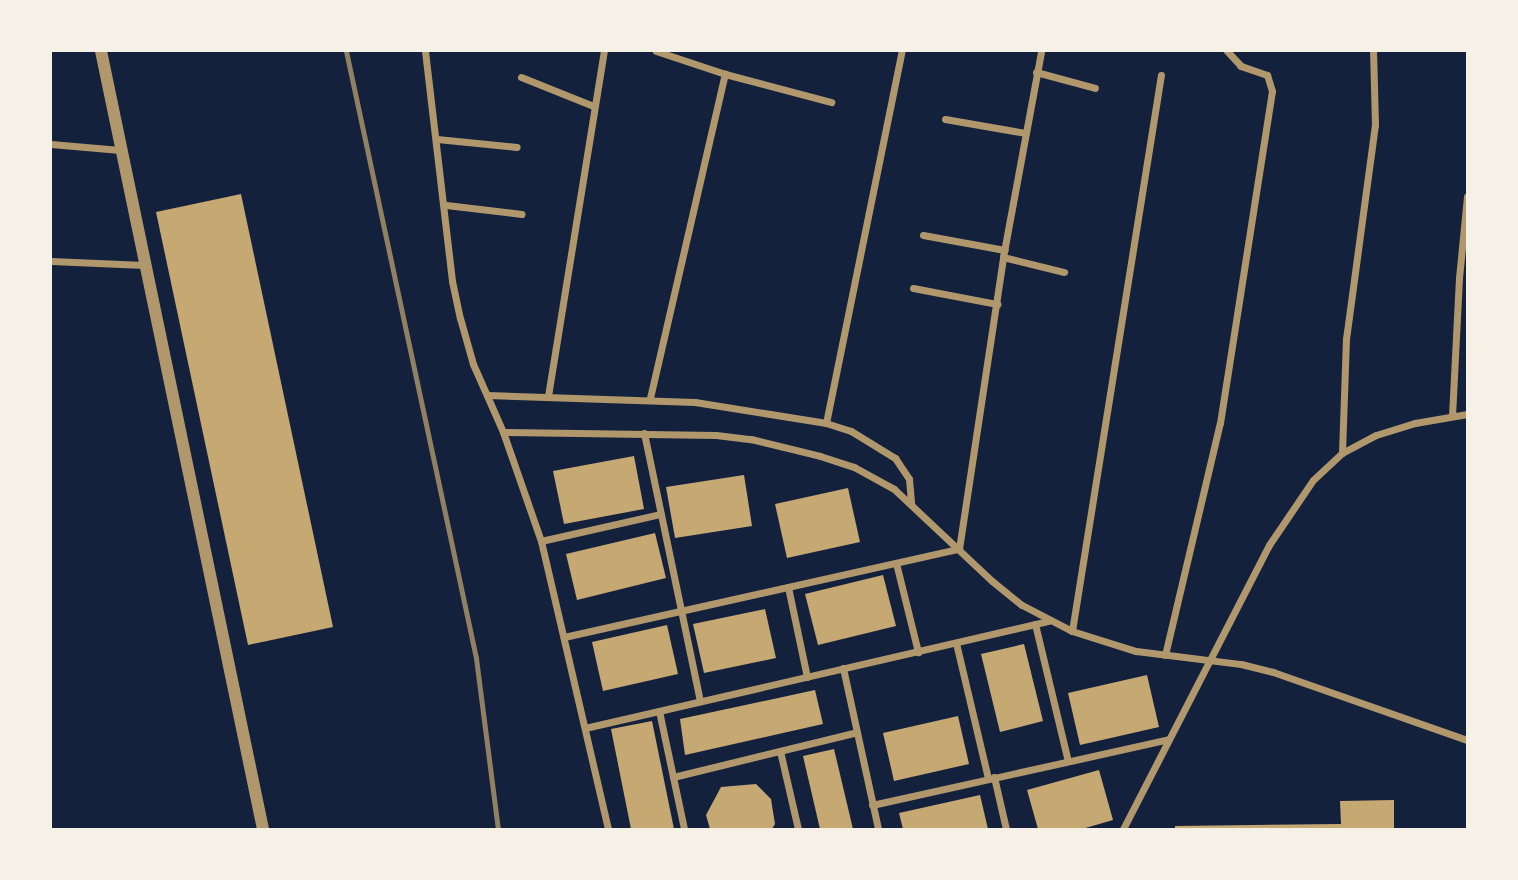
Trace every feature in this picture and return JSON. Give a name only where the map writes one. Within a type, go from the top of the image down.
[{"type":"street","points":[[101,51],[263,829]]},
{"type":"street","points":[[425,51],[446,205],[452,281],[460,318],[473,364],[503,432],[541,541],[608,829]]},
{"type":"street","points":[[548,396],[604,51]]},
{"type":"street","points":[[656,51],[725,74],[831,102]]},
{"type":"street","points":[[827,423],[902,51]]},
{"type":"street","points":[[959,549],[1004,253],[1039,51]]},
{"type":"street","points":[[1165,655],[1220,423],[1272,91],[1267,75],[1241,66],[1227,51]]},
{"type":"street","points":[[1342,453],[1346,339],[1374,125],[1373,51]]},
{"type":"street","points":[[1036,72],[1095,88]]},
{"type":"street","points":[[650,398],[725,74]]},
{"type":"street","points":[[1072,631],[1161,75]]},
{"type":"street","points":[[521,78],[593,106]]},
{"type":"street","points":[[945,119],[1025,133]]},
{"type":"street","points":[[437,139],[517,146]]},
{"type":"street","points":[[51,144],[120,150]]},
{"type":"street","points":[[1452,416],[1459,278],[1467,196]]},
{"type":"street","points":[[446,205],[521,214]]},
{"type":"street","points":[[923,235],[1004,253],[1064,272]]},
{"type":"street","points":[[51,261],[144,265]]},
{"type":"street","points":[[914,288],[997,304]]},
{"type":"street","points":[[486,395],[650,398],[738,407],[827,423],[875,442],[895,458],[909,479],[911,504]]},
{"type":"street","points":[[1123,829],[1209,660],[1290,511],[1313,480],[1342,453],[1376,435],[1467,414]]},
{"type":"street","points":[[503,432],[716,435],[786,446],[864,472],[894,489],[1002,589],[1050,621],[1072,631],[1136,651],[1209,660],[1273,672],[1467,740]]},
{"type":"street","points":[[644,433],[700,701]]},
{"type":"street","points":[[541,541],[661,514]]},
{"type":"street","points":[[564,637],[959,549]]},
{"type":"street","points":[[897,563],[918,652]]},
{"type":"street","points":[[788,587],[807,677]]},
{"type":"street","points":[[585,728],[1050,621]]},
{"type":"street","points":[[1035,624],[1068,761]]},
{"type":"street","points":[[956,643],[1006,829]]},
{"type":"street","points":[[843,668],[878,829]]},
{"type":"street","points":[[659,711],[684,829]]},
{"type":"street","points":[[673,777],[857,732]]},
{"type":"street","points":[[872,804],[1169,739]]},
{"type":"street","points":[[780,751],[798,829]]},
{"type":"building","points":[[241,194],[333,627],[248,645],[156,212]]},
{"type":"building","points":[[634,456],[644,509],[564,524],[553,471]]},
{"type":"building","points":[[744,475],[752,526],[675,538],[666,487]]},
{"type":"building","points":[[848,488],[860,542],[787,558],[775,504]]},
{"type":"building","points":[[655,533],[666,578],[577,600],[566,554]]},
{"type":"building","points":[[883,575],[896,626],[818,645],[805,594]]},
{"type":"building","points":[[765,609],[776,658],[704,673],[693,624]]},
{"type":"building","points":[[667,625],[678,674],[603,691],[592,642]]},
{"type":"building","points":[[1024,644],[1043,721],[1000,732],[981,654]]},
{"type":"building","points":[[1147,675],[1159,727],[1080,745],[1068,693]]},
{"type":"building","points":[[815,690],[823,724],[685,755],[680,719]]},
{"type":"building","points":[[958,716],[969,764],[894,781],[883,733]]},
{"type":"building","points":[[652,721],[674,829],[631,829],[611,729]]},
{"type":"building","points":[[834,749],[853,829],[820,829],[803,756]]},
{"type":"building","points":[[1099,770],[1113,820],[1082,829],[1038,829],[1027,790]]},
{"type":"building","points":[[756,784],[771,799],[775,824],[772,829],[710,829],[706,815],[721,787]]},
{"type":"building","points":[[980,795],[988,829],[903,829],[899,813]]},
{"type":"building","points":[[1394,800],[1394,829],[1175,829],[1175,826],[1341,824],[1340,801]]},
{"type":"railway","points":[[346,51],[476,658],[498,829]]}]
